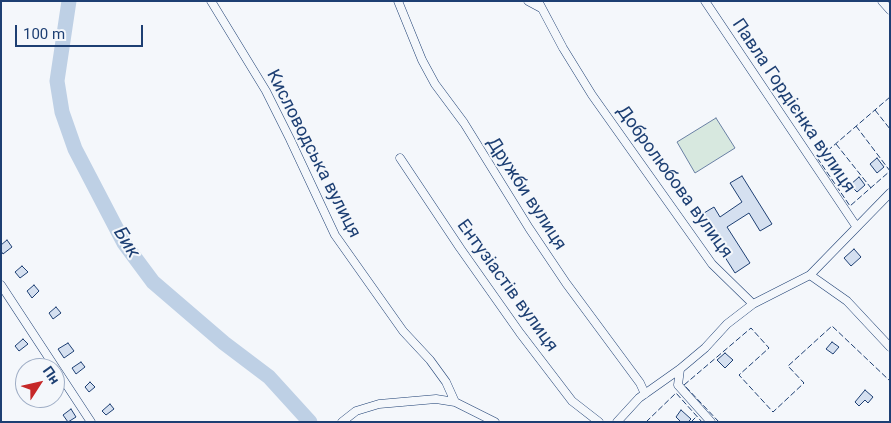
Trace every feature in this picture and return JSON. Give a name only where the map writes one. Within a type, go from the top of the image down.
[{"type":"street","name":"Кисловодська вулиця","points":[[211,1],[266,92],[335,235],[403,331],[430,360],[446,382],[455,402]]},
{"type":"street","name":"Дружби вулиця","points":[[398,1],[422,60],[435,84],[464,123],[560,275],[640,383],[645,394]]},
{"type":"street","points":[[528,1],[540,5]]},
{"type":"street","points":[[882,1],[890,10]]},
{"type":"street","name":"Павла Гордієнка вулиця","points":[[708,2],[856,226]]},
{"type":"street","name":"Добролюбова вулиця","points":[[540,5],[563,48],[592,95],[689,233],[712,264],[753,304]]},
{"type":"street","name":"Ентузіастів вулиця","points":[[400,158],[520,333],[572,401],[599,422]]},
{"type":"street","points":[[617,422],[645,394],[680,369],[705,348],[727,324],[753,304],[810,275],[890,193]]},
{"type":"street","points":[[810,275],[847,301],[890,347]]},
{"type":"street","points":[[1,285],[91,422]]},
{"type":"street","points":[[680,369],[678,385],[711,422]]},
{"type":"street","points":[[342,422],[356,412],[379,404],[436,398],[455,402],[495,422]]},
{"type":"shaded area","points":[[716,118],[735,148],[695,173],[677,142]]},
{"type":"building","points":[[877,158],[884,167],[877,173],[870,164]]},
{"type":"building","points":[[742,176],[772,224],[760,231],[749,213],[727,227],[750,263],[735,273],[699,216],[714,207],[720,217],[742,202],[730,183]]},
{"type":"building","points":[[859,177],[865,185],[857,192],[850,185]]},
{"type":"building","points":[[7,240],[12,247],[3,254],[1,245]]},
{"type":"building","points":[[854,249],[861,257],[851,266],[844,258]]},
{"type":"building","points":[[22,266],[28,272],[20,278],[15,272]]},
{"type":"building","points":[[34,285],[39,291],[32,298],[27,291]]},
{"type":"building","points":[[56,307],[61,313],[53,319],[49,313]]},
{"type":"building","points":[[23,339],[28,344],[19,351],[15,346]]},
{"type":"building","points":[[832,342],[839,347],[833,354],[826,349]]},
{"type":"building","points":[[68,343],[74,351],[64,358],[58,349]]},
{"type":"building","points":[[725,353],[733,360],[725,368],[717,360]]},
{"type":"building","points":[[81,362],[85,367],[76,374],[72,368]]},
{"type":"building","points":[[90,382],[95,387],[89,392],[85,387]]},
{"type":"building","points":[[865,390],[873,397],[868,403],[865,400],[859,406],[855,402]]},
{"type":"building","points":[[110,404],[114,409],[106,415],[102,411]]},
{"type":"building","points":[[71,409],[76,417],[68,422],[63,415]]},
{"type":"building","points":[[681,410],[691,419],[688,422],[681,422],[676,417]]},
{"type":"waterway","name":"Бик","points":[[69,1],[57,81],[62,112],[75,149],[124,243],[153,282],[224,343],[269,377],[310,422]]},
{"type":"fence","points":[[890,97],[818,159],[850,206],[890,171]]},
{"type":"fence","points":[[875,110],[890,129]]},
{"type":"fence","points":[[856,126],[890,171]]},
{"type":"fence","points":[[836,144],[871,188]]},
{"type":"fence","points":[[719,422],[684,385],[751,328],[769,348],[739,375],[773,412],[804,383],[788,366],[832,326],[890,381]]},
{"type":"fence","points":[[646,422],[676,393],[702,422]]},
{"type":"fence","points":[[691,422],[697,416]]}]
